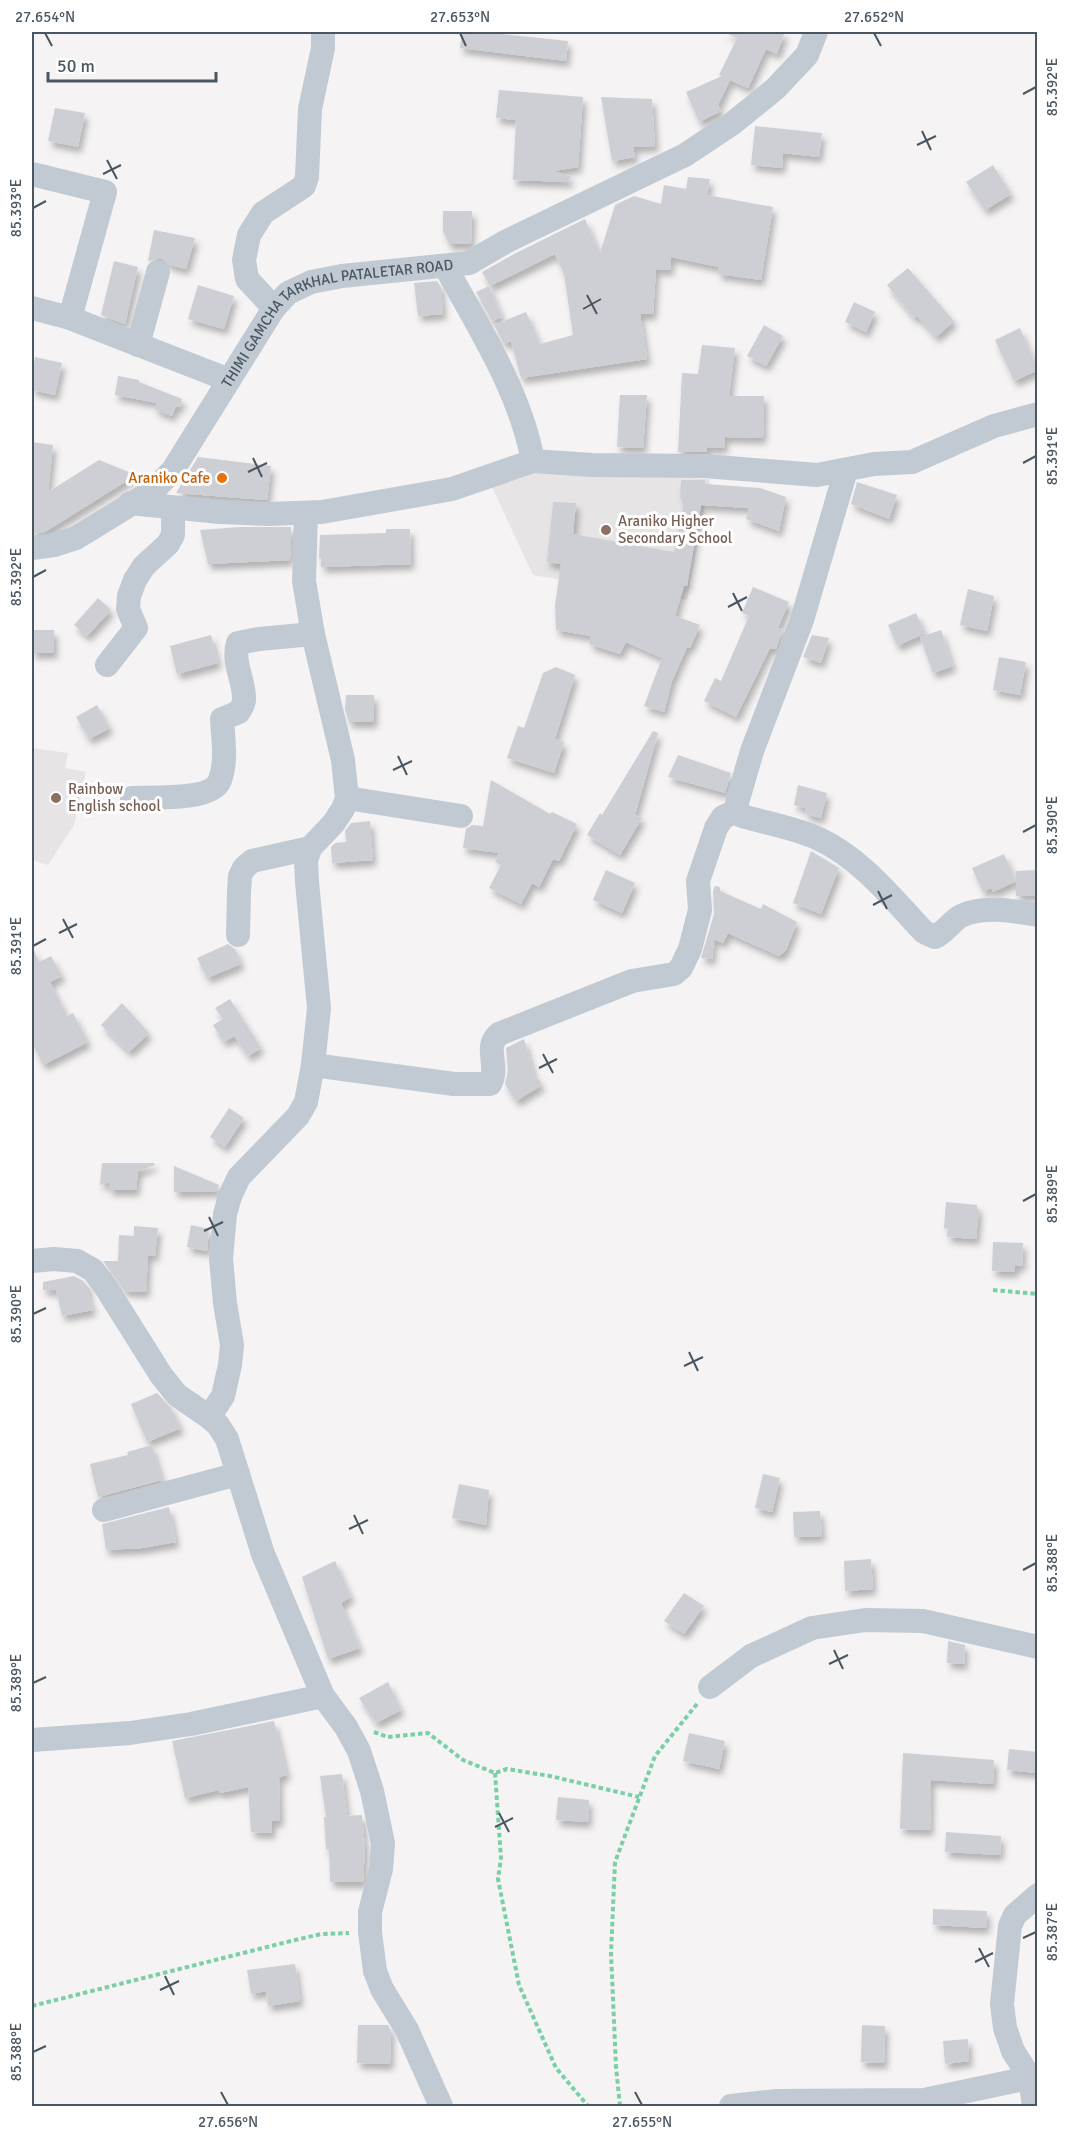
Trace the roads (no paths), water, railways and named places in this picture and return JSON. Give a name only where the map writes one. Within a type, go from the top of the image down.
[{"type":"street","points":[[274,308],[247,279],[244,260],[249,235],[263,213],[304,186],[308,177],[310,109],[323,48],[323,32]]},
{"type":"street","name":"THIMI GAMCHA TARKHAL PATALETAR ROAD","points":[[32,548],[54,545],[76,538],[129,503],[154,490],[172,470],[274,308],[288,293],[311,282],[342,276],[470,263],[507,241],[654,170],[710,140],[775,90],[807,55],[816,32]]},
{"type":"street","points":[[32,174],[105,192],[70,318]]},
{"type":"street","points":[[445,266],[504,374],[528,435],[533,461]]},
{"type":"street","points":[[138,345],[158,272]]},
{"type":"street","points":[[32,308],[70,318],[229,380]]},
{"type":"street","points":[[129,503],[220,512],[306,514],[452,489],[533,461],[592,465],[704,466],[817,475],[874,464],[912,462],[994,426],[1038,414]]},
{"type":"street","points":[[846,470],[802,620],[752,751],[737,803],[738,811],[742,816],[816,838],[843,852],[869,874],[924,932],[935,937],[943,933],[960,917],[981,910],[1014,911],[1038,915]]},
{"type":"street","points":[[107,665],[136,628],[128,609],[129,596],[144,566],[168,544],[173,535],[173,507]]},
{"type":"street","points":[[209,1417],[223,1396],[232,1345],[221,1259],[225,1214],[239,1177],[298,1116],[306,1102],[313,1065],[319,1008],[306,861],[310,848],[333,824],[347,798],[343,760],[304,581],[306,514]]},
{"type":"street","points":[[132,798],[198,795],[213,789],[220,781],[224,756],[222,719],[239,712],[245,700],[236,662],[235,652],[238,643],[314,634]]},
{"type":"street","points":[[347,798],[461,816]]},
{"type":"street","points":[[313,1065],[454,1084],[490,1083],[494,1077],[491,1047],[493,1039],[499,1034],[632,981],[674,974],[681,968],[690,949],[700,910],[698,881],[716,828],[723,817],[738,811]]},
{"type":"street","points":[[238,935],[240,876],[244,868],[252,861],[310,848]]},
{"type":"street","points":[[32,1261],[54,1259],[77,1261],[93,1270],[161,1375],[177,1395],[218,1425],[227,1439],[263,1554],[322,1696],[346,1727],[359,1751],[372,1791],[383,1843],[381,1869],[370,1912],[375,1971],[382,1989],[407,2031],[441,2106]]},
{"type":"street","points":[[104,1510],[237,1474]]},
{"type":"street","points":[[710,1687],[751,1656],[812,1628],[865,1620],[923,1621],[1038,1647]]},
{"type":"street","points":[[32,1740],[130,1733],[191,1724],[322,1696]]},
{"type":"street","points":[[1035,2106],[1034,2077],[1012,2051],[1005,2028],[1002,2004],[1010,1926],[1015,1916],[1038,1894]]},
{"type":"street","points":[[731,2106],[777,2101],[924,2100],[1034,2077]]},
{"type":"place","name":"Araniko Cafe","points":[[222,478]]},
{"type":"place","name":"Araniko Higher Secondary School","points":[[606,530]]},
{"type":"place","name":"Rainbow English school","points":[[56,798]]}]
